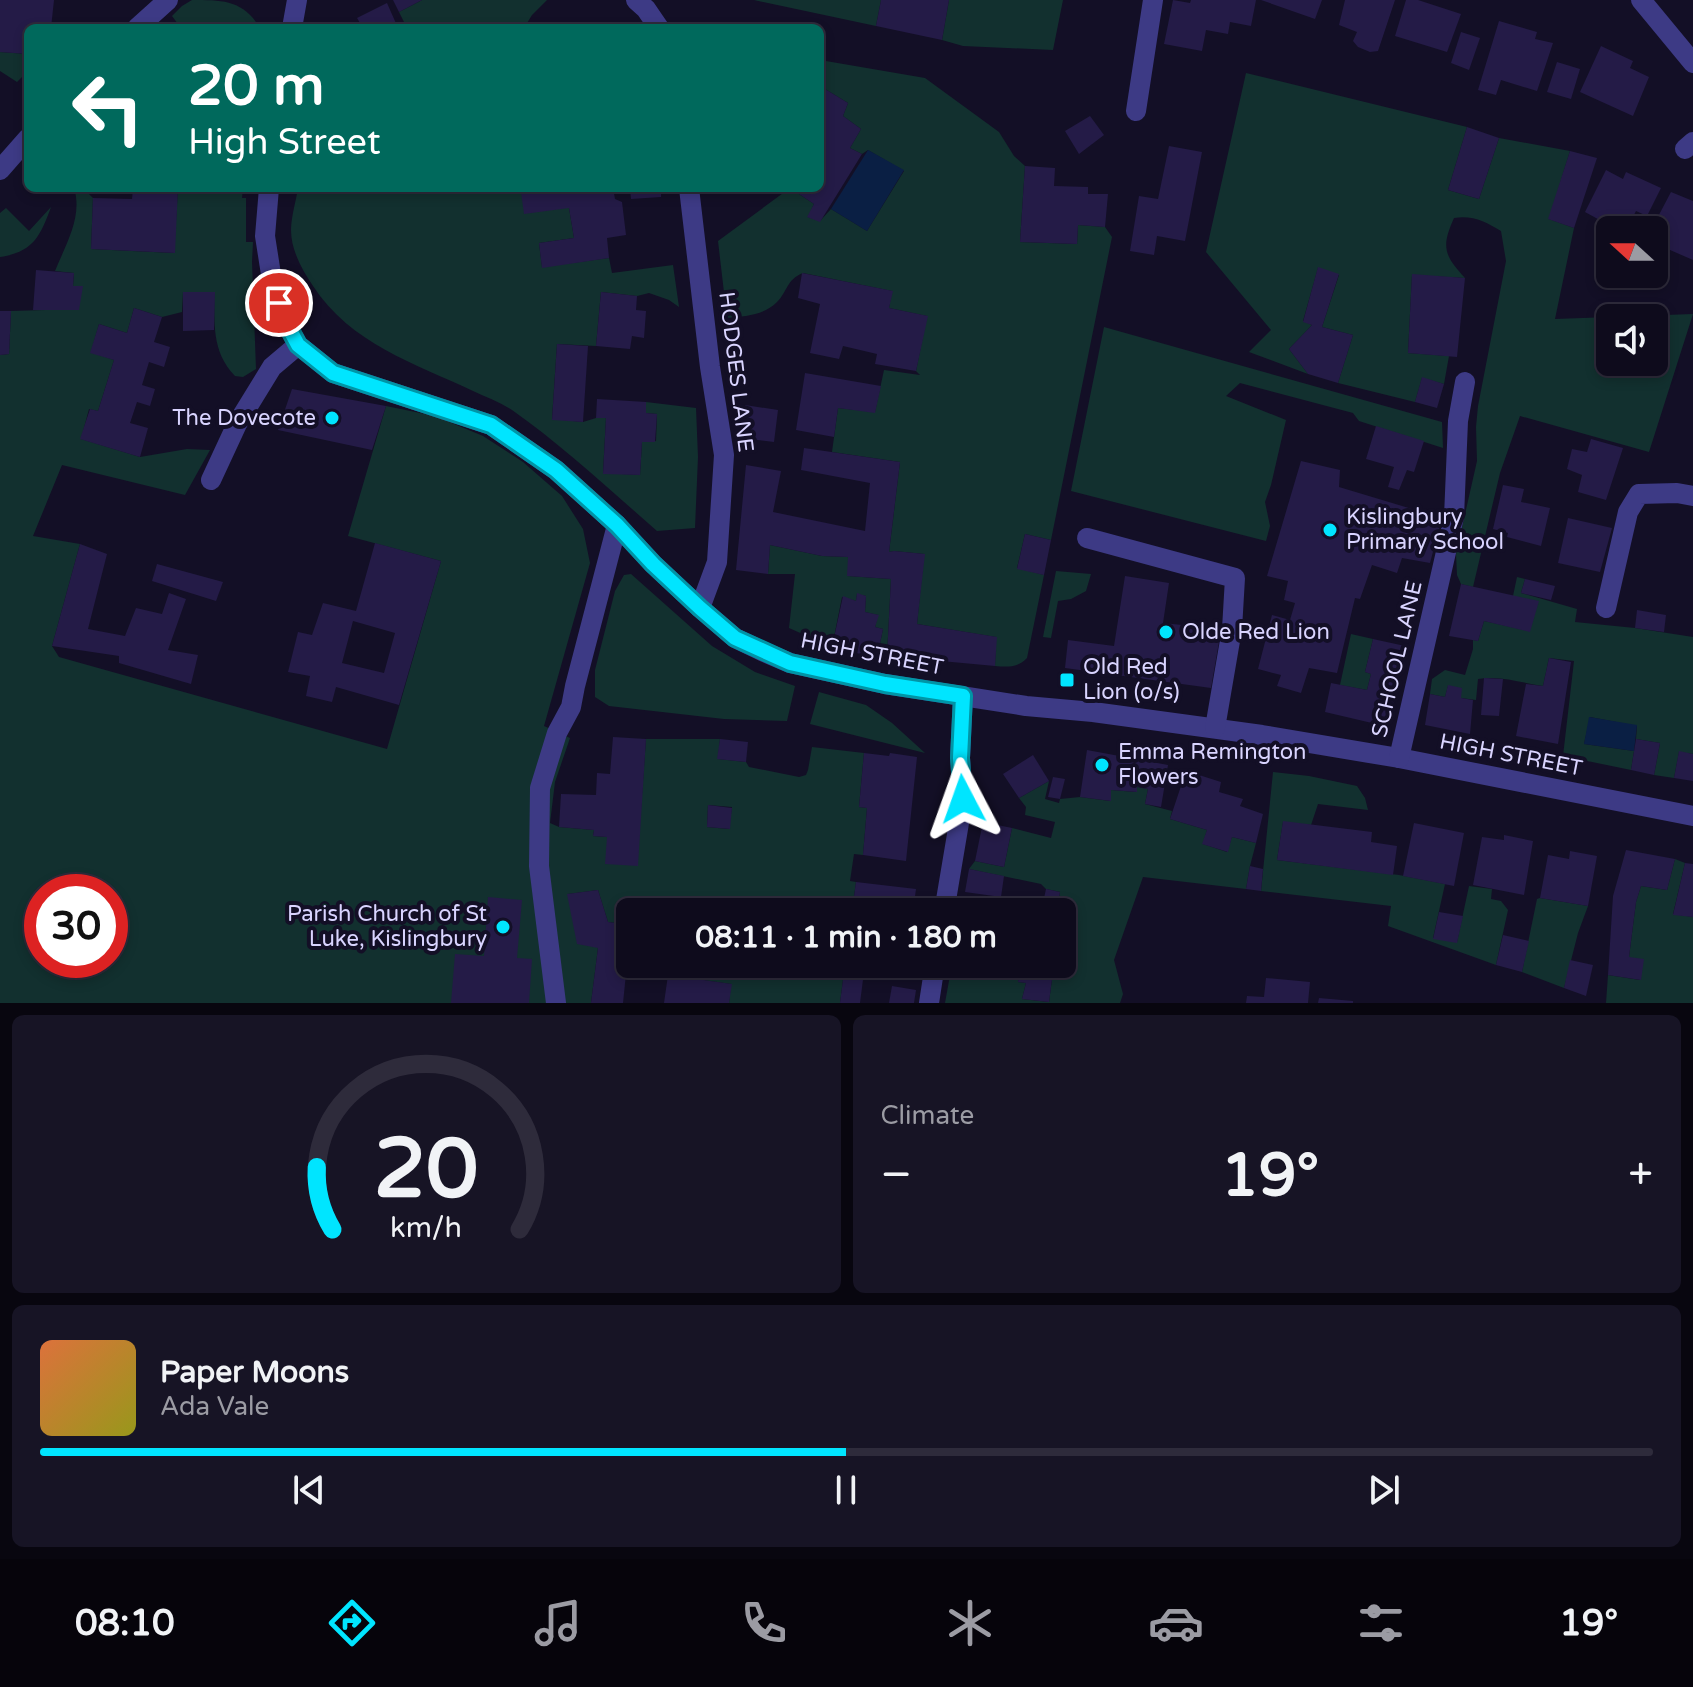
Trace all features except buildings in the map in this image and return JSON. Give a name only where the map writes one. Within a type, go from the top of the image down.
[{"type":"street","points":[[141,24],[168,0]]},
{"type":"street","points":[[293,24],[297,0]]},
{"type":"street","points":[[636,0],[656,24]]},
{"type":"street","points":[[1136,111],[1153,0]]},
{"type":"street","points":[[1641,0],[1693,63]]},
{"type":"street","points":[[0,170],[24,145]]},
{"type":"street","name":"HIGH STREET","points":[[269,192],[265,236],[273,287],[284,319],[298,345],[333,373],[491,425],[556,470],[735,638],[790,663],[885,684],[1026,706],[1215,728],[1399,758],[1693,816]]},
{"type":"street","name":"HODGES LANE","points":[[689,192],[710,367],[724,455],[717,562],[700,608]]},
{"type":"street","points":[[211,480],[237,424],[272,367],[298,345]]},
{"type":"street","name":"SCHOOL LANE","points":[[1399,758],[1454,517],[1458,421],[1465,382]]},
{"type":"street","points":[[1606,608],[1628,512],[1639,494],[1685,494]]},
{"type":"street","points":[[556,1003],[539,866],[540,788],[551,748],[571,707],[617,525]]},
{"type":"street","points":[[1087,538],[1235,578],[1232,629],[1215,728]]},
{"type":"street","points":[[946,898],[963,799],[960,758],[963,696]]},
{"type":"street","points":[[929,1003],[933,978]]},
{"type":"green space","points":[[192,0],[231,4],[247,12],[257,24],[178,24],[172,16]]},
{"type":"green space","points":[[422,0],[547,0],[526,24],[405,24],[399,12]]},
{"type":"green space","points":[[754,0],[881,0],[876,26]]},
{"type":"green space","points":[[949,0],[1063,0],[1053,50],[963,46],[942,40]]},
{"type":"green space","points":[[0,52],[24,54],[24,75],[17,82],[0,71]]},
{"type":"green space","points":[[824,61],[925,78],[999,132],[1014,156],[1025,166],[1020,242],[1077,244],[1078,225],[1105,227],[1112,237],[1051,540],[1025,534],[1017,568],[1044,575],[1027,658],[1016,665],[995,666],[996,637],[917,624],[924,554],[889,552],[900,462],[832,452],[838,408],[875,412],[884,370],[920,375],[916,371],[927,316],[889,308],[892,291],[803,273],[793,279],[777,302],[766,310],[727,318],[718,241],[785,192],[796,192],[814,204],[808,217],[820,221],[831,209],[867,231],[904,171],[868,150],[862,154],[850,148],[861,129],[843,116],[848,103],[824,88]]},
{"type":"green space","points":[[1246,73],[1467,127],[1448,190],[1479,199],[1499,138],[1570,151],[1549,219],[1574,228],[1555,319],[1596,318],[1596,376],[1668,376],[1668,315],[1693,314],[1649,452],[1520,416],[1500,473],[1473,587],[1461,584],[1457,575],[1456,554],[1477,461],[1478,406],[1506,261],[1501,231],[1479,220],[1454,218],[1447,236],[1447,250],[1465,278],[1412,275],[1408,353],[1449,356],[1444,384],[1422,378],[1415,402],[1338,383],[1353,335],[1322,327],[1339,275],[1318,268],[1303,321],[1312,325],[1289,349],[1308,374],[1249,352],[1271,330],[1206,252]]},
{"type":"green space","points":[[75,192],[87,192],[93,198],[91,249],[174,253],[178,192],[243,192],[242,198],[246,198],[246,242],[253,242],[256,369],[243,377],[235,376],[222,357],[216,336],[214,292],[183,292],[182,312],[162,317],[134,308],[127,333],[99,324],[91,352],[114,360],[98,411],[89,409],[81,439],[140,457],[187,449],[210,450],[185,495],[62,465],[33,536],[80,544],[52,646],[59,657],[387,749],[441,561],[348,536],[386,406],[435,416],[483,436],[523,462],[562,496],[583,529],[590,563],[544,726],[570,738],[555,782],[550,823],[559,827],[594,830],[593,836],[607,837],[637,865],[646,739],[720,739],[718,759],[746,762],[749,767],[799,777],[806,775],[812,747],[864,753],[859,807],[867,808],[863,855],[854,854],[850,881],[856,882],[854,898],[616,898],[616,923],[608,922],[598,890],[568,894],[598,948],[591,1003],[0,1003],[0,355],[9,354],[11,311],[79,309],[73,286],[74,273],[55,271],[75,219]],"holes":[[[708,805],[732,807],[729,829],[707,827]]]},
{"type":"green space","points":[[297,192],[550,192],[569,208],[574,238],[539,243],[542,267],[609,258],[612,273],[673,265],[679,307],[649,293],[637,296],[601,292],[596,346],[557,344],[552,419],[583,422],[606,418],[603,473],[640,475],[642,442],[656,441],[657,414],[646,413],[646,402],[696,408],[698,457],[695,528],[657,531],[568,453],[512,410],[385,350],[346,323],[328,306],[301,267],[291,237]]},
{"type":"green space","points":[[51,207],[39,235],[28,247],[0,257],[0,213],[6,208],[29,231]]},
{"type":"green space","points":[[1104,327],[1442,422],[1443,448],[1359,421],[1353,413],[1240,383],[1226,396],[1286,420],[1265,502],[1270,526],[1266,541],[1071,491]]},
{"type":"green space","points":[[770,545],[822,556],[848,557],[848,576],[891,579],[887,656],[877,658],[883,629],[875,627],[878,615],[865,612],[866,596],[857,594],[856,601],[842,597],[832,647],[789,628],[795,574],[768,574]]},
{"type":"green space","points":[[1056,571],[1091,574],[1086,591],[1071,599],[1058,601],[1051,638],[1043,637]]},
{"type":"green space","points":[[631,574],[712,646],[755,672],[795,686],[787,721],[724,719],[609,706],[595,697],[595,670],[615,591],[624,575]]},
{"type":"green space","points":[[1517,577],[1525,579],[1521,593],[1577,609],[1575,622],[1693,637],[1693,754],[1679,752],[1674,778],[1654,775],[1660,743],[1636,739],[1637,726],[1590,717],[1584,744],[1634,751],[1631,770],[1563,756],[1574,661],[1549,658],[1543,686],[1486,678],[1478,679],[1476,700],[1461,698],[1448,686],[1445,697],[1430,694],[1432,679],[1445,670],[1465,675],[1473,640],[1478,641],[1484,621],[1530,631],[1513,596]]},
{"type":"green space","points":[[1351,634],[1373,639],[1365,672],[1371,674],[1367,690],[1340,685]]},
{"type":"green space","points":[[819,692],[866,705],[892,723],[925,753],[810,724]]},
{"type":"green space","points":[[1273,772],[1357,786],[1368,810],[1318,804],[1311,825],[1283,822],[1277,860],[1399,875],[1445,884],[1433,938],[1457,942],[1469,886],[1492,889],[1491,899],[1501,901],[1508,910],[1496,965],[1388,926],[1391,906],[1261,891]]},
{"type":"green space","points":[[1049,781],[1045,799],[1059,803],[1060,799],[1080,797],[1110,801],[1111,790],[1136,792],[1137,787],[1148,789],[1145,804],[1172,811],[1170,819],[1207,830],[1203,844],[1227,852],[1232,837],[1256,843],[1246,889],[1143,877],[1114,960],[1123,994],[1120,1003],[945,1003],[949,978],[1019,978],[1018,982],[1026,983],[1022,999],[1049,1002],[1052,978],[1076,978],[1076,898],[1059,898],[1060,892],[1046,889],[1041,884],[969,869],[975,861],[1004,867],[1012,828],[1051,838],[1055,822],[1025,815],[1026,807],[1019,798]]},
{"type":"green space","points":[[1675,859],[1685,863],[1673,914],[1693,917],[1693,1003],[1606,1003],[1608,975],[1640,980],[1629,957],[1636,902],[1641,886],[1667,890]]},
{"type":"green space","points":[[1537,899],[1588,906],[1564,988],[1522,972]]},
{"type":"green space","points":[[689,978],[843,978],[840,1003],[729,1003],[731,984]]},
{"type":"water","points":[[868,150],[904,170],[867,231],[831,209]]},
{"type":"water","points":[[1589,717],[1637,725],[1634,751],[1584,744]]},
{"type":"place","name":"The Dovecote","points":[[332,418]]},
{"type":"place","name":"Kislingbury Primary School","points":[[1330,530]]},
{"type":"place","name":"Olde Red Lion","points":[[1166,632]]},
{"type":"place","name":"Old Red Lion (o/s)","points":[[1067,680]]},
{"type":"place","name":"Emma Remington Flowers","points":[[1102,765]]},
{"type":"place","name":"Parish Church of St Luke, Kislingbury","points":[[503,927]]},
{"type":"route","points":[[279,303],[298,345],[333,373],[491,425],[556,470],[735,638],[790,663],[885,684],[963,696],[960,758],[963,799]]}]
